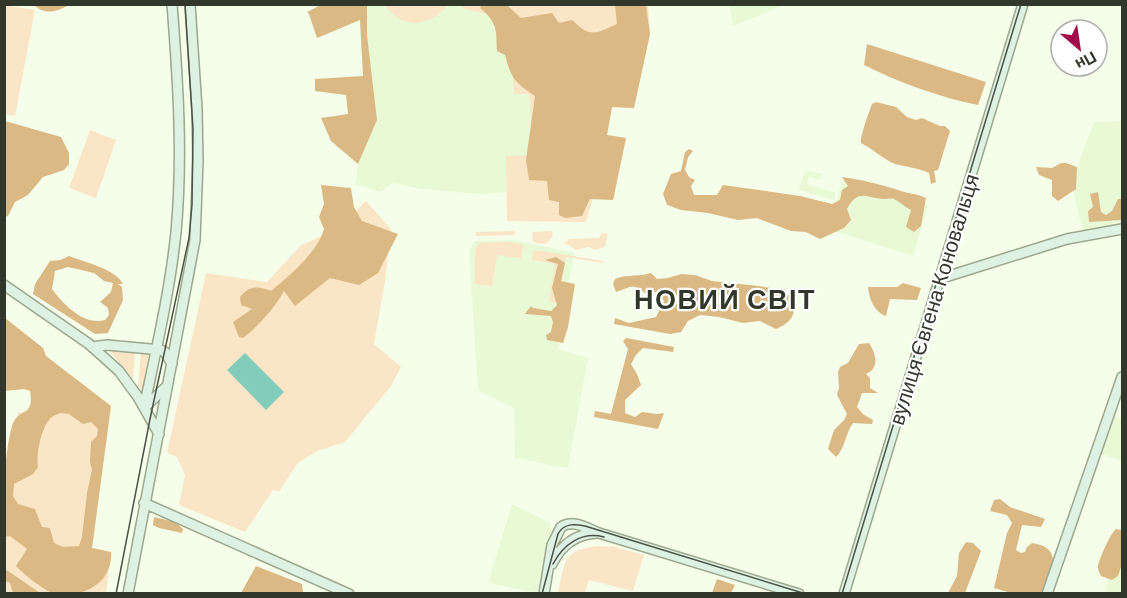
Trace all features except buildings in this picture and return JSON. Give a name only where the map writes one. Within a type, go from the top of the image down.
[{"type":"street","points":[[144,408],[157,349],[176,235],[180,111],[172,4]]},
{"type":"street","points":[[128,594],[195,240],[197,109],[190,4]]},
{"type":"street","name":"вулиця Євгена Коновальця","points":[[844,594],[1023,4]]},
{"type":"street","points":[[939,279],[1067,239],[1122,229]]},
{"type":"street","points":[[4,285],[92,347],[119,371],[159,434]]},
{"type":"street","points":[[92,347],[107,345],[157,349],[165,352],[172,364]]},
{"type":"street","points":[[1047,594],[1122,377]]},
{"type":"street","points":[[144,408],[167,387]]},
{"type":"street","points":[[144,503],[349,594]]},
{"type":"street","points":[[544,594],[552,545],[561,527],[567,523],[575,523],[599,533],[799,594]]},
{"type":"street","points":[[561,527],[580,535],[599,533]]},
{"type":"street","points":[[550,567],[560,549],[580,535]]},
{"type":"shaded area","points":[[36,4],[68,5],[52,12],[39,9],[35,6]]},
{"type":"shaded area","points":[[321,4],[648,5],[634,108],[612,107],[607,135],[626,138],[613,200],[593,198],[586,222],[506,192],[482,194],[422,189],[393,183],[380,192],[355,184],[358,164],[331,141],[321,118],[348,114],[347,95],[315,91],[315,79],[363,76],[360,20],[317,38],[307,12]]},
{"type":"shaded area","points":[[463,4],[648,5],[650,34],[634,108],[612,107],[607,135],[626,138],[613,200],[593,198],[586,222],[507,221],[506,156],[534,155],[529,94],[514,94],[511,49],[498,16],[463,9]]},
{"type":"shaded area","points":[[482,4],[507,5],[521,18],[552,13],[559,23],[572,20],[589,32],[598,32],[617,24],[615,5],[646,5],[650,34],[634,108],[612,107],[607,135],[626,138],[613,200],[590,199],[582,216],[565,218],[559,215],[559,202],[549,200],[547,181],[529,180],[526,160],[535,96],[515,79],[505,55],[497,51],[495,27],[480,8]]},
{"type":"shaded area","points":[[729,4],[784,5],[733,26]]},
{"type":"shaded area","points":[[4,5],[35,10],[15,116],[5,114]]},
{"type":"shaded area","points":[[321,5],[367,5],[367,35],[377,120],[358,164],[331,141],[321,118],[348,114],[346,95],[315,91],[315,79],[363,76],[360,20],[317,38],[307,12]]},
{"type":"shaded area","points":[[385,5],[447,5],[433,18],[416,23],[399,18]]},
{"type":"shaded area","points":[[867,44],[986,82],[978,105],[920,89],[864,65]]},
{"type":"shaded area","points":[[876,102],[896,107],[907,117],[916,120],[922,118],[945,126],[950,131],[938,170],[934,171],[936,182],[931,184],[929,173],[895,164],[861,143],[872,104]]},
{"type":"shaded area","points":[[5,121],[61,137],[69,153],[69,164],[64,170],[43,177],[28,195],[15,202],[8,216],[5,217]]},
{"type":"shaded area","points":[[1122,121],[1122,226],[1083,232],[1071,183],[1094,122]]},
{"type":"shaded area","points":[[90,130],[116,140],[96,198],[69,188]]},
{"type":"shaded area","points":[[689,149],[693,151],[688,157],[685,170],[689,177],[695,180],[691,186],[694,195],[717,195],[723,185],[800,196],[832,204],[840,200],[842,190],[848,186],[842,177],[871,182],[926,198],[921,226],[914,232],[906,227],[911,210],[894,199],[863,196],[851,202],[847,209],[851,220],[844,228],[820,239],[806,232],[791,231],[757,218],[738,220],[681,210],[667,205],[663,194],[671,174],[681,171],[685,152]]},
{"type":"shaded area","points":[[1061,163],[1077,167],[1076,189],[1058,201],[1052,196],[1052,180],[1039,175],[1036,167],[1052,168]]},
{"type":"shaded area","points":[[805,170],[822,174],[820,180],[809,177],[807,184],[836,193],[834,200],[799,190]]},
{"type":"shaded area","points":[[843,179],[928,205],[913,256],[828,229]]},
{"type":"shaded area","points":[[321,185],[351,188],[354,207],[362,221],[398,234],[378,273],[359,285],[330,278],[295,306],[284,291],[260,323],[243,338],[239,337],[233,322],[252,309],[241,305],[240,297],[247,290],[254,288],[271,291],[302,263],[320,238],[324,229],[319,217],[324,204]]},
{"type":"shaded area","points":[[1098,192],[1101,212],[1106,215],[1112,211],[1118,199],[1122,199],[1122,220],[1089,222],[1088,211],[1093,207],[1090,194]]},
{"type":"shaded area","points":[[366,201],[391,229],[374,344],[401,367],[391,386],[345,442],[317,451],[297,464],[279,492],[273,490],[245,532],[179,505],[185,475],[177,457],[167,453],[206,273],[267,282],[300,246],[340,227]]},
{"type":"shaded area","points":[[515,231],[515,235],[476,236],[475,234],[476,232]]},
{"type":"shaded area","points":[[552,231],[553,236],[546,244],[532,240],[533,232]]},
{"type":"shaded area","points":[[602,233],[608,234],[605,247],[595,250],[588,247],[576,250],[564,244],[569,239],[599,238]]},
{"type":"shaded area","points":[[514,240],[574,253],[558,349],[588,358],[568,468],[515,458],[514,408],[478,390],[469,250],[476,241]]},
{"type":"shaded area","points":[[509,242],[523,245],[521,258],[497,255],[492,286],[475,284],[475,249],[480,243]]},
{"type":"shaded area","points":[[533,251],[603,261],[603,263],[566,257],[558,303],[549,302],[555,264],[532,260]]},
{"type":"shaded area","points":[[69,256],[99,267],[114,274],[123,284],[118,284],[122,287],[123,300],[108,333],[95,334],[33,294],[35,284],[50,261]],"holes":[[[68,267],[94,273],[104,281],[113,283],[111,292],[100,302],[108,308],[109,315],[105,320],[90,320],[75,313],[52,289],[55,271]]]},
{"type":"shaded area","points":[[556,257],[565,263],[561,281],[575,284],[563,343],[547,340],[546,335],[551,332],[553,322],[551,316],[525,314],[531,306],[551,311],[557,305],[552,288],[558,264],[545,260]]},
{"type":"shaded area","points":[[651,273],[657,279],[681,274],[695,275],[712,281],[777,289],[787,295],[795,295],[794,312],[787,323],[776,329],[760,321],[743,323],[700,315],[688,321],[681,332],[670,334],[614,324],[615,318],[629,323],[656,317],[664,301],[658,293],[650,291],[646,294],[634,287],[616,292],[613,284],[619,277]]},
{"type":"shaded area","points":[[903,283],[921,288],[917,300],[890,299],[886,316],[875,308],[868,287],[897,287]]},
{"type":"shaded area","points":[[5,318],[43,348],[46,356],[111,406],[92,548],[111,552],[106,593],[5,594],[5,502],[18,412],[30,414],[35,390]]},
{"type":"shaded area","points":[[5,318],[43,348],[46,356],[111,406],[92,548],[111,552],[110,563],[102,580],[86,591],[66,595],[55,594],[34,582],[16,566],[27,549],[10,536],[5,537],[6,459],[13,422],[29,408],[31,399],[30,391],[24,389],[5,391]],"holes":[[[57,414],[69,414],[83,424],[91,422],[98,429],[97,436],[91,442],[92,470],[82,537],[79,546],[63,547],[54,543],[50,528],[42,527],[35,509],[18,504],[13,496],[14,484],[33,474],[38,467],[40,440],[48,421]]]},
{"type":"shaded area","points":[[626,338],[674,347],[673,352],[643,348],[631,364],[641,385],[625,400],[625,413],[635,417],[642,412],[664,413],[658,429],[594,417],[595,411],[611,414],[628,349],[623,341]]},
{"type":"shaded area","points":[[869,343],[875,364],[866,374],[870,378],[870,388],[878,393],[862,393],[857,407],[873,420],[872,424],[853,423],[836,457],[828,449],[834,430],[847,414],[837,395],[838,372],[840,367],[848,363],[859,344]]},
{"type":"shaded area","points":[[110,348],[135,351],[133,379],[114,355]]},
{"type":"shaded area","points":[[141,351],[149,352],[142,392],[138,386]]},
{"type":"shaded area","points":[[1112,416],[1122,419],[1122,461],[1099,453]]},
{"type":"shaded area","points":[[1000,499],[1010,507],[1045,519],[1041,527],[1022,525],[1016,550],[1021,553],[1025,552],[1032,543],[1043,546],[1051,553],[1053,560],[1042,593],[1011,593],[994,588],[1007,533],[1012,523],[1007,515],[990,511],[994,500]]},
{"type":"shaded area","points":[[512,504],[549,522],[551,529],[539,593],[488,583]]},
{"type":"shaded area","points":[[154,517],[175,522],[183,529],[182,533],[153,525]]},
{"type":"shaded area","points":[[1116,529],[1122,530],[1122,564],[1118,576],[1112,580],[1101,576],[1098,566],[1111,535]]},
{"type":"shaded area","points":[[1120,534],[1122,534],[1122,593],[1104,594]]},
{"type":"shaded area","points":[[966,542],[973,543],[981,551],[965,593],[948,593],[957,576],[959,553]]},
{"type":"shaded area","points":[[598,546],[616,547],[644,555],[633,591],[589,580],[585,593],[558,593],[564,566],[571,554]]},
{"type":"shaded area","points":[[256,566],[302,584],[303,593],[241,593]]},
{"type":"shaded area","points":[[5,569],[40,593],[13,593],[10,583],[5,581]]},
{"type":"shaded area","points":[[717,579],[735,585],[731,593],[712,593]]},
{"type":"water","points":[[245,353],[284,392],[266,410],[227,370]]},
{"type":"tram line","points":[[116,594],[150,419],[189,238],[193,129],[185,4]]},
{"type":"tram line","points":[[842,594],[1021,4]]},
{"type":"tram line","points":[[542,594],[558,534],[566,526],[573,525],[585,526],[806,594]]},
{"type":"tram line","points":[[553,564],[562,551],[574,541],[588,536],[604,537]]},
{"type":"district","name":"НОВИЙ СВІТ","points":[[725,298]]}]
